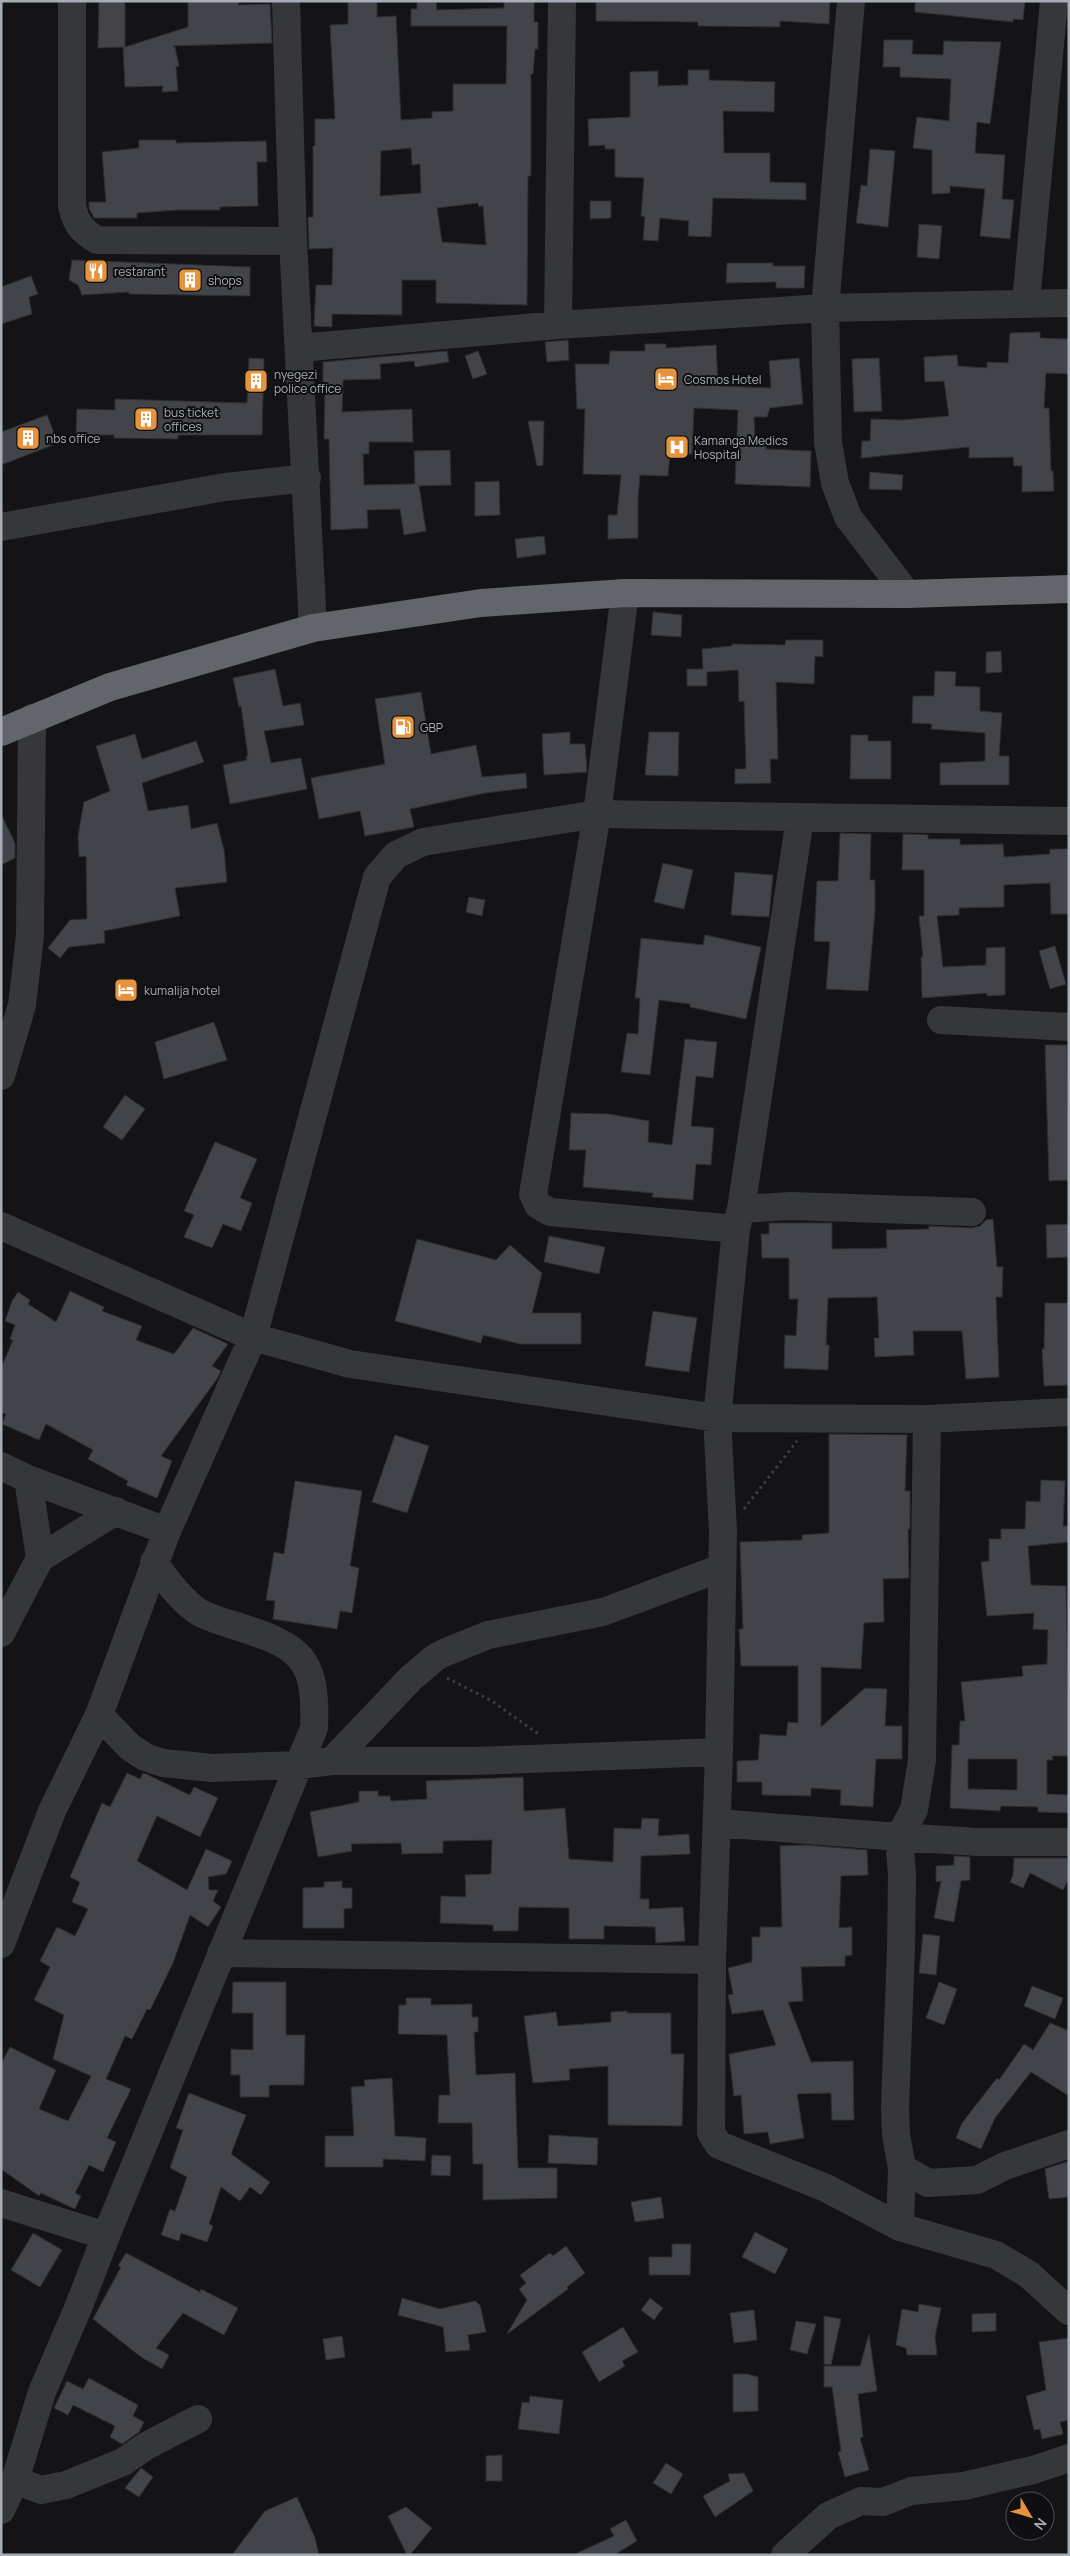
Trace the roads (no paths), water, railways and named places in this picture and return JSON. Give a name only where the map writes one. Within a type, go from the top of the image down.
[{"type":"highway","points":[[1,732],[110,687],[313,628],[481,603],[625,593],[908,594],[1069,589]]},
{"type":"street","points":[[72,1],[72,206],[75,220],[84,232],[98,240],[293,241]]},
{"type":"street","points":[[286,1],[293,241],[313,628]]},
{"type":"street","points":[[558,325],[562,1]]},
{"type":"street","points":[[851,1],[825,308],[828,442],[835,483],[848,517],[908,594]]},
{"type":"street","points":[[1026,302],[1054,1]]},
{"type":"street","points":[[299,348],[558,325],[825,308],[1026,302],[1069,303]]},
{"type":"street","points":[[1,527],[225,488],[306,478]]},
{"type":"street","points":[[625,593],[597,814],[533,1194],[538,1205],[550,1212],[739,1219],[791,1206],[972,1212]]},
{"type":"street","points":[[1,1076],[22,1005],[30,936],[32,718]]},
{"type":"street","points":[[1,1944],[52,1811],[99,1715],[167,1530],[253,1336],[377,877],[396,855],[423,842],[597,814],[1069,821]]},
{"type":"street","points":[[800,818],[739,1219],[717,1418],[722,1531],[719,1752],[712,1960],[711,2133],[719,2144],[826,2188],[900,2227],[996,2255],[1028,2274],[1069,2311]]},
{"type":"street","points":[[941,1020],[1069,1027]]},
{"type":"street","points":[[1,1226],[253,1336],[350,1364],[717,1418],[927,1419],[1069,1412]]},
{"type":"street","points":[[900,2227],[902,2168],[895,2107],[902,1924],[902,1874],[899,1838],[914,1810],[922,1760],[927,1419]]},
{"type":"street","points":[[1,1466],[28,1479],[167,1530]]},
{"type":"street","points":[[28,1479],[40,1558]]},
{"type":"street","points":[[1,1632],[40,1558],[116,1511]]},
{"type":"street","points":[[1,2510],[14,2480],[42,2392],[314,1728],[314,1686],[309,1671],[298,1654],[271,1637],[198,1612],[168,1584],[154,1562]]},
{"type":"street","points":[[332,1761],[424,1666],[446,1652],[488,1635],[603,1612],[635,1598],[721,1568]]},
{"type":"street","points":[[99,1715],[130,1747],[145,1757],[163,1763],[212,1768],[300,1765],[332,1761],[473,1761],[719,1752]]},
{"type":"street","points":[[717,1823],[899,1838],[978,1842],[1069,1842]]},
{"type":"street","points":[[221,1953],[712,1960]]},
{"type":"street","points":[[902,2168],[928,2183],[977,2180],[1005,2166],[1069,2144]]},
{"type":"street","points":[[1,2202],[106,2236]]},
{"type":"street","points":[[14,2480],[41,2490],[66,2485],[123,2462],[146,2446],[198,2419]]},
{"type":"street","points":[[785,2555],[828,2516],[861,2501],[883,2502],[911,2492],[964,2486],[1033,2470],[1069,2458]]},
{"type":"place","name":"restarant","points":[[96,271]]},
{"type":"place","name":"shops","points":[[190,280]]},
{"type":"place","name":"Cosmos Hotel","points":[[666,379]]},
{"type":"place","name":"nyegezi police office","points":[[256,381]]},
{"type":"place","name":"bus ticket offices","points":[[146,419]]},
{"type":"place","name":"nbs office","points":[[28,438]]},
{"type":"place","name":"Kamanga Medics Hospital","points":[[677,447]]},
{"type":"place","name":"GBP","points":[[403,727]]},
{"type":"place","name":"kumalija hotel","points":[[126,990]]}]
